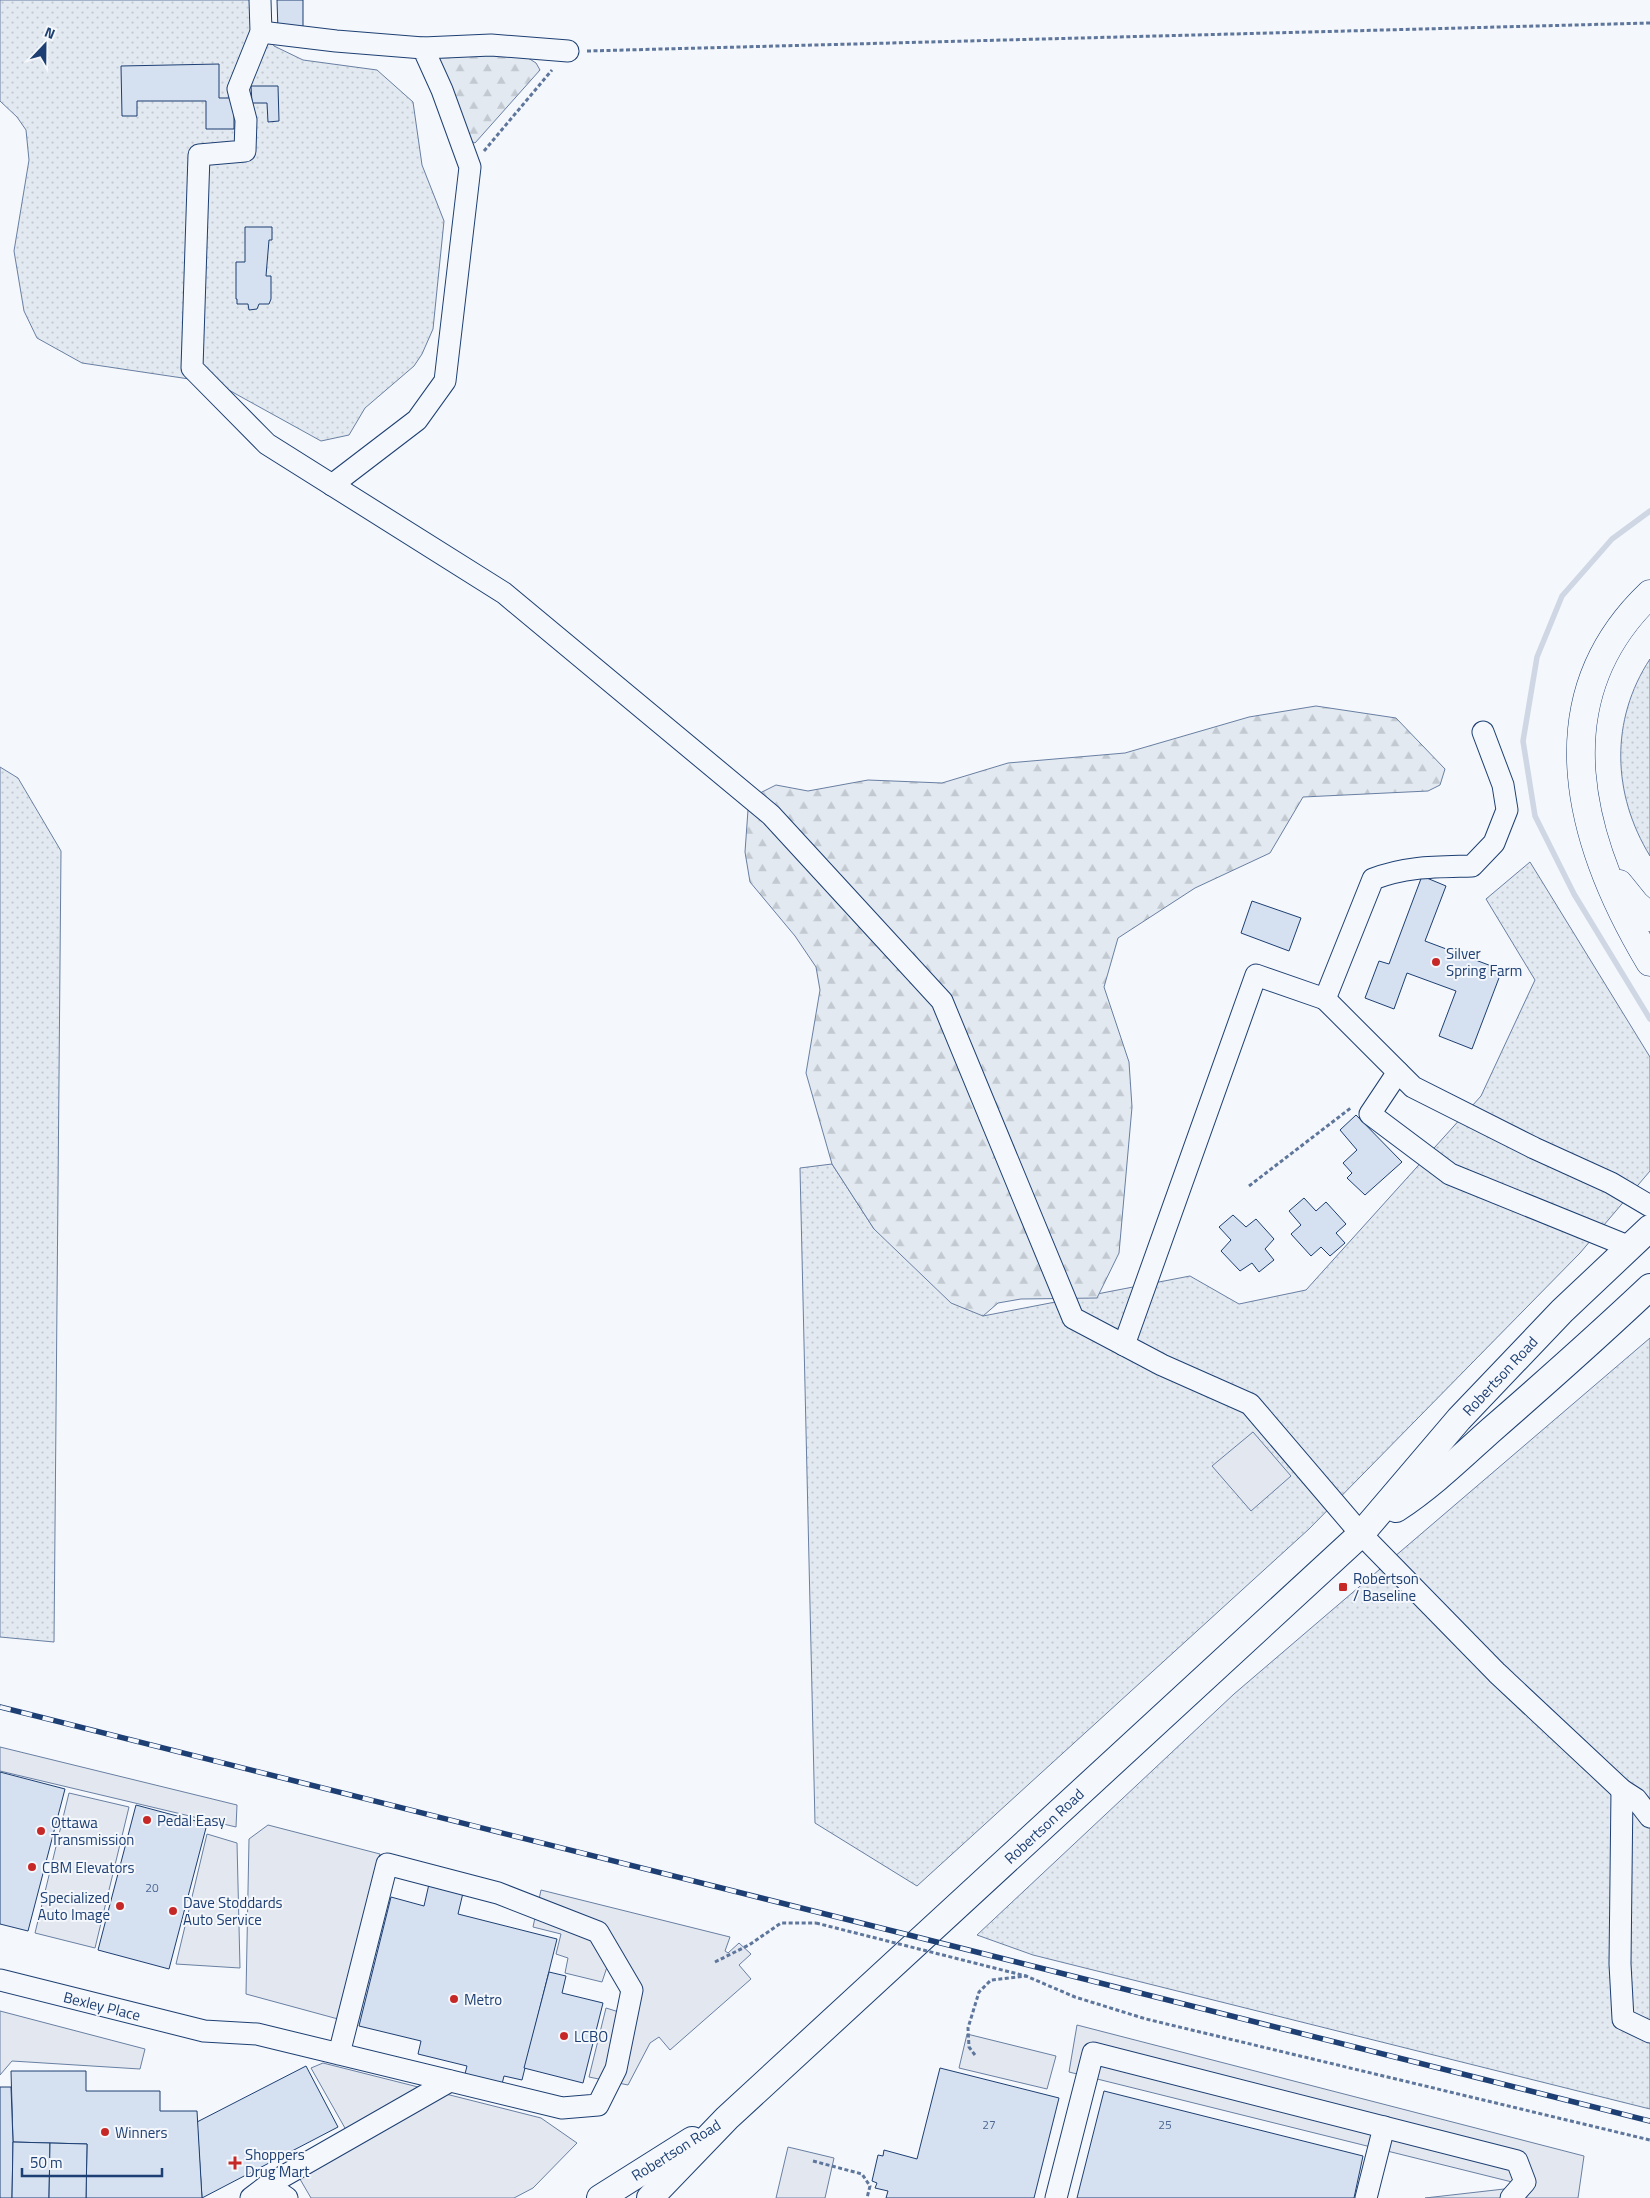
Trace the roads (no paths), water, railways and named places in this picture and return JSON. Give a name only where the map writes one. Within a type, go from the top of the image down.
[{"type":"highway","points":[[1650,594],[1638,606],[1608,648],[1589,693],[1583,719],[1581,746],[1584,799],[1588,822],[1597,852],[1624,915],[1650,962]]},
{"type":"highway","points":[[1597,852],[1621,887],[1636,905],[1650,917]]},
{"type":"main road","name":"Robertson Road","points":[[650,2198],[727,2118],[1361,1534],[1460,1419],[1562,1311],[1650,1228]]},
{"type":"main road","name":"Robertson Road","points":[[1361,1534],[1412,1499],[1582,1350],[1650,1287]]},
{"type":"main road","points":[[1582,1350],[1650,1302]]},
{"type":"main road","name":"Robertson Road","points":[[600,2198],[727,2118]]},
{"type":"street","points":[[260,0],[260,32],[238,89],[246,120],[245,151],[199,155],[192,368],[267,444],[512,600],[771,815],[942,1001],[1073,1318],[1162,1365],[1250,1404],[1361,1534],[1497,1673],[1622,1790],[1636,1799],[1650,1817]]},
{"type":"street","points":[[260,32],[423,48],[491,45],[568,51]]},
{"type":"street","points":[[332,485],[417,420],[446,381],[470,167],[442,90],[423,48]]},
{"type":"street","points":[[1325,999],[1374,879],[1396,870],[1472,866],[1494,843],[1507,810],[1502,785],[1484,732]]},
{"type":"street","points":[[1124,1345],[1256,975],[1325,999],[1413,1087],[1534,1148],[1611,1183],[1650,1206]]},
{"type":"street","points":[[1398,1072],[1370,1114],[1450,1174],[1630,1247]]},
{"type":"street","points":[[1622,1790],[1620,1964],[1623,2019],[1650,2032]]},
{"type":"street","name":"Bexley Place","points":[[0,1980],[204,2032],[257,2034],[562,2108],[598,2105],[616,2069],[632,1990],[598,1932],[498,1893],[387,1864],[340,2054]]},
{"type":"street","points":[[1056,2198],[1093,2053],[1517,2161],[1525,2182],[1511,2198]]},
{"type":"street","points":[[251,2198],[269,2191],[450,2081]]},
{"type":"street","points":[[1366,2198],[1384,2127]]},
{"type":"street","points":[[269,2191],[287,2198]]},
{"type":"waterway","points":[[1650,511],[1612,539],[1562,596],[1537,657],[1523,741],[1535,816],[1574,894],[1650,1019]]},
{"type":"railway","points":[[0,1707],[1650,2121]]},
{"type":"place","name":"Silver Spring Farm","points":[[1436,962]]},
{"type":"place","name":"Robertson / Baseline","points":[[1343,1587]]},
{"type":"place","name":"Pedal Easy","points":[[147,1820]]},
{"type":"place","name":"Ottawa Transmission","points":[[41,1831]]},
{"type":"place","name":"CBM Elevators","points":[[32,1867]]},
{"type":"place","name":"Specialized Auto Image","points":[[120,1906]]},
{"type":"place","name":"Dave Stoddards Auto Service","points":[[173,1911]]},
{"type":"place","name":"Metro","points":[[454,1999]]},
{"type":"place","name":"LCBO","points":[[564,2036]]},
{"type":"place","name":"Winners","points":[[105,2132]]},
{"type":"place","name":"Shoppers Drug Mart","points":[[235,2163]]}]
